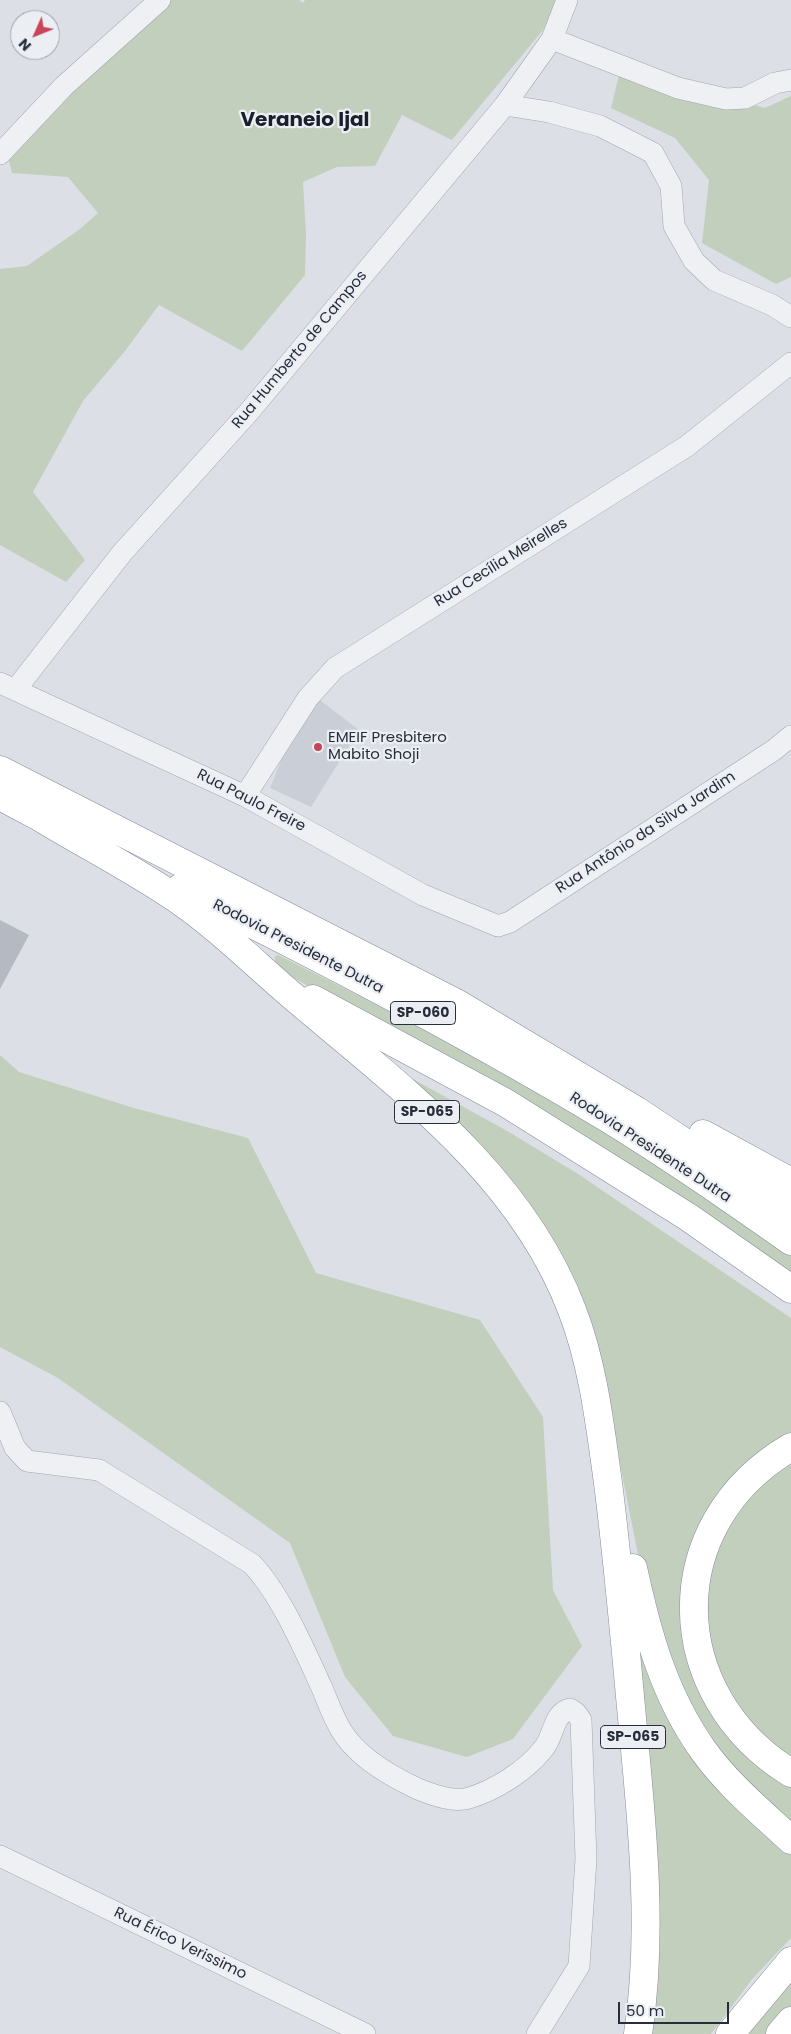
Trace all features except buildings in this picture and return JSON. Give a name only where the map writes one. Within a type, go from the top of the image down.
[{"type":"highway","name":"Rodovia Presidente Dutra","points":[[0,770],[458,1004],[637,1110],[791,1213]]},
{"type":"highway","name":"Rodovia Presidente Dutra","points":[[0,796],[266,930],[456,1030],[610,1120],[681,1165],[791,1240]]},
{"type":"highway","points":[[38,816],[178,900],[266,973],[506,1103],[688,1217],[791,1289]]},
{"type":"highway","name":"SP-065","points":[[266,973],[434,1118],[476,1158],[509,1198],[538,1240],[558,1278],[573,1313],[595,1398],[619,1574],[646,1912],[644,1984],[638,2034]]},
{"type":"highway","name":"SP-060","points":[[458,1004],[592,1071],[791,1182]]},
{"type":"highway","name":"SP-065","points":[[602,1440],[646,1621],[660,1670],[672,1699],[704,1751],[721,1772],[791,1840]]},
{"type":"highway","points":[[791,1447],[755,1473],[744,1484],[726,1506],[714,1526],[699,1568],[694,1615],[700,1662],[719,1704],[752,1745],[791,1773]]},
{"type":"highway","points":[[730,2034],[791,1961]]},
{"type":"highway","points":[[780,2034],[791,2021]]},
{"type":"street","points":[[0,154],[64,86],[160,0]]},
{"type":"street","name":"Rua Humberto de Campos","points":[[8,686],[122,553],[248,413],[505,105],[552,39],[567,0]]},
{"type":"street","points":[[552,39],[678,88],[726,99],[745,98],[775,83],[791,80]]},
{"type":"street","points":[[505,105],[549,112],[600,126],[653,154],[671,186],[674,226],[694,261],[714,280],[772,306],[791,317]]},
{"type":"street","name":"Rua Cecília Meirelles","points":[[245,796],[308,698],[335,668],[687,446],[791,362]]},
{"type":"street","name":"Rua Paulo Freire","points":[[8,686],[245,796],[423,895],[498,926]]},
{"type":"street","name":"Rua Antônio da Silva Jardim","points":[[498,926],[510,922],[774,750],[791,736]]},
{"type":"street","points":[[0,1412],[14,1448],[27,1460],[35,1463],[100,1470],[252,1564],[266,1581],[303,1645],[342,1731],[380,1768],[404,1782],[450,1798],[467,1799],[482,1794],[508,1779],[535,1758],[545,1747],[559,1716],[564,1710],[570,1709],[576,1713],[580,1720],[586,1859],[579,1966],[537,2034]]},
{"type":"street","name":"Rua Érico Verissimo","points":[[1,1858],[361,2034]]},
{"type":"shaded area","name":"EMEIF Presbitero Mabito Shoji","points":[[320,700],[359,730],[311,807],[270,788],[282,758],[304,716]]},
{"type":"green space","points":[[170,0],[299,0],[303,3],[305,0],[559,0],[543,30],[452,140],[402,115],[375,166],[337,167],[303,182],[306,234],[305,275],[242,351],[159,305],[125,351],[83,401],[33,492],[85,560],[66,582],[0,545],[0,269],[27,266],[80,229],[98,213],[68,177],[12,173],[7,153]]},
{"type":"green space","points":[[620,71],[765,108],[791,96],[791,277],[776,284],[702,243],[709,180],[675,138],[611,108]]},
{"type":"green space","points":[[278,955],[486,1062],[613,1138],[791,1256],[791,1277],[357,1012],[275,968],[275,956]]},
{"type":"green space","points":[[0,1055],[19,1072],[134,1108],[248,1138],[316,1273],[480,1320],[543,1417],[553,1590],[582,1646],[513,1739],[467,1757],[393,1736],[345,1677],[290,1543],[58,1378],[0,1347]]},
{"type":"green space","points":[[382,1062],[509,1132],[578,1174],[791,1318],[791,1441],[731,1489],[692,1653],[791,1781],[791,1830],[700,1732],[648,1605],[603,1378],[577,1294]]},
{"type":"green space","points":[[791,1459],[791,1760],[768,1743],[731,1699],[710,1654],[706,1584],[720,1538],[746,1498]]},
{"type":"green space","points":[[633,1636],[751,1817],[791,1855],[791,1938],[753,1978],[711,2034],[648,2034]]},
{"type":"green space","points":[[791,1974],[791,2008],[769,2034],[741,2034]]},
{"type":"place","name":"EMEIF Presbitero Mabito Shoji","points":[[318,747]]},
{"type":"district","name":"Veraneio Ijal","points":[[305,121]]}]
